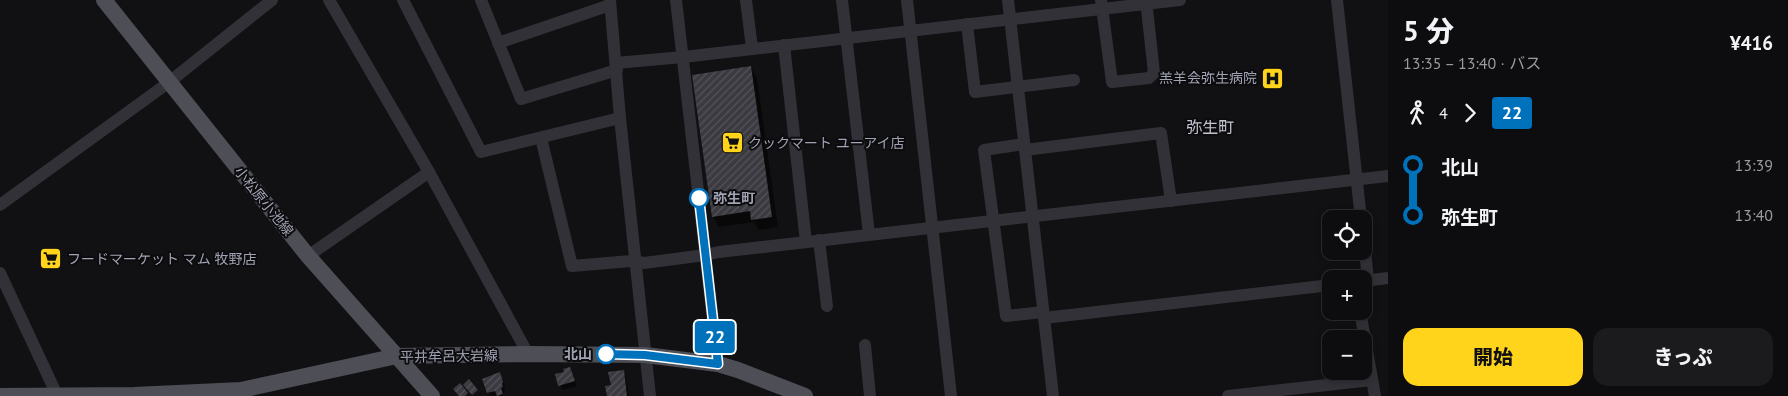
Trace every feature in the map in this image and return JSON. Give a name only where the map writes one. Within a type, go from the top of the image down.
[{"type":"main road","name":"小松原小池線","points":[[104,0],[168,83],[308,256],[432,396]]},
{"type":"main road","name":"平井牟呂大岩線","points":[[0,396],[134,396],[241,390],[397,356],[528,354],[645,355],[718,364],[797,394]]},
{"type":"street","points":[[2,200],[168,83],[272,0]]},
{"type":"street","points":[[329,0],[429,172],[528,354]]},
{"type":"street","points":[[403,0],[481,152],[620,118]]},
{"type":"street","points":[[481,0],[521,99],[617,66],[752,48],[1010,19],[1101,4],[1180,0]]},
{"type":"street","points":[[676,0],[718,364]]},
{"type":"street","points":[[746,0],[752,48]]},
{"type":"street","points":[[842,0],[869,234]]},
{"type":"street","points":[[907,0],[951,396]]},
{"type":"street","points":[[1008,0],[1053,396]]},
{"type":"street","points":[[1337,0],[1360,210]]},
{"type":"street","points":[[498,43],[610,2],[620,118],[650,396]]},
{"type":"street","points":[[1101,4],[1112,82],[1149,78],[1154,73],[1146,2]]},
{"type":"street","points":[[967,24],[975,92],[1074,80]]},
{"type":"street","points":[[784,45],[806,242]]},
{"type":"street","points":[[1171,201],[1161,134],[984,150],[1006,316],[1044,315],[1322,286]]},
{"type":"street","points":[[542,138],[572,266],[631,261],[644,263],[869,234],[1388,176]]},
{"type":"street","points":[[308,256],[429,172]]},
{"type":"street","points":[[820,240],[827,306]]},
{"type":"street","points":[[0,273],[57,395]]},
{"type":"street","points":[[1372,279],[1388,278]]},
{"type":"street","points":[[864,345],[870,396]]},
{"type":"street","points":[[1228,396],[1372,380],[1375,396]]},
{"type":"building","name":"クックマート ユーアイ店","points":[[751,66],[772,217],[751,220],[750,211],[712,217],[692,75]]},
{"type":"building","points":[[570,367],[575,381],[558,386],[555,374],[564,372],[563,369]]},
{"type":"building","points":[[624,370],[627,396],[607,396],[605,386],[611,385],[608,372]]},
{"type":"building","points":[[500,372],[503,382],[503,387],[501,388],[503,394],[497,396],[495,391],[487,393],[482,379]]},
{"type":"building","points":[[469,379],[478,390],[472,395],[463,385]]},
{"type":"building","points":[[460,383],[468,393],[465,396],[459,396],[453,389]]},
{"type":"bus line","name":"22","points":[[606,354],[645,355],[718,364],[699,198]]},
{"type":"place","name":"羔羊会弥生病院","points":[[1273,78]]},
{"type":"place","name":"クックマート ユーアイ店","points":[[732,143]]},
{"type":"place","name":"弥生町","points":[[699,198]]},
{"type":"place","name":"フードマーケット マム 牧野店","points":[[51,259]]},
{"type":"place","name":"北山","points":[[606,354]]},
{"type":"district","name":"弥生町","points":[[1210,127]]}]
